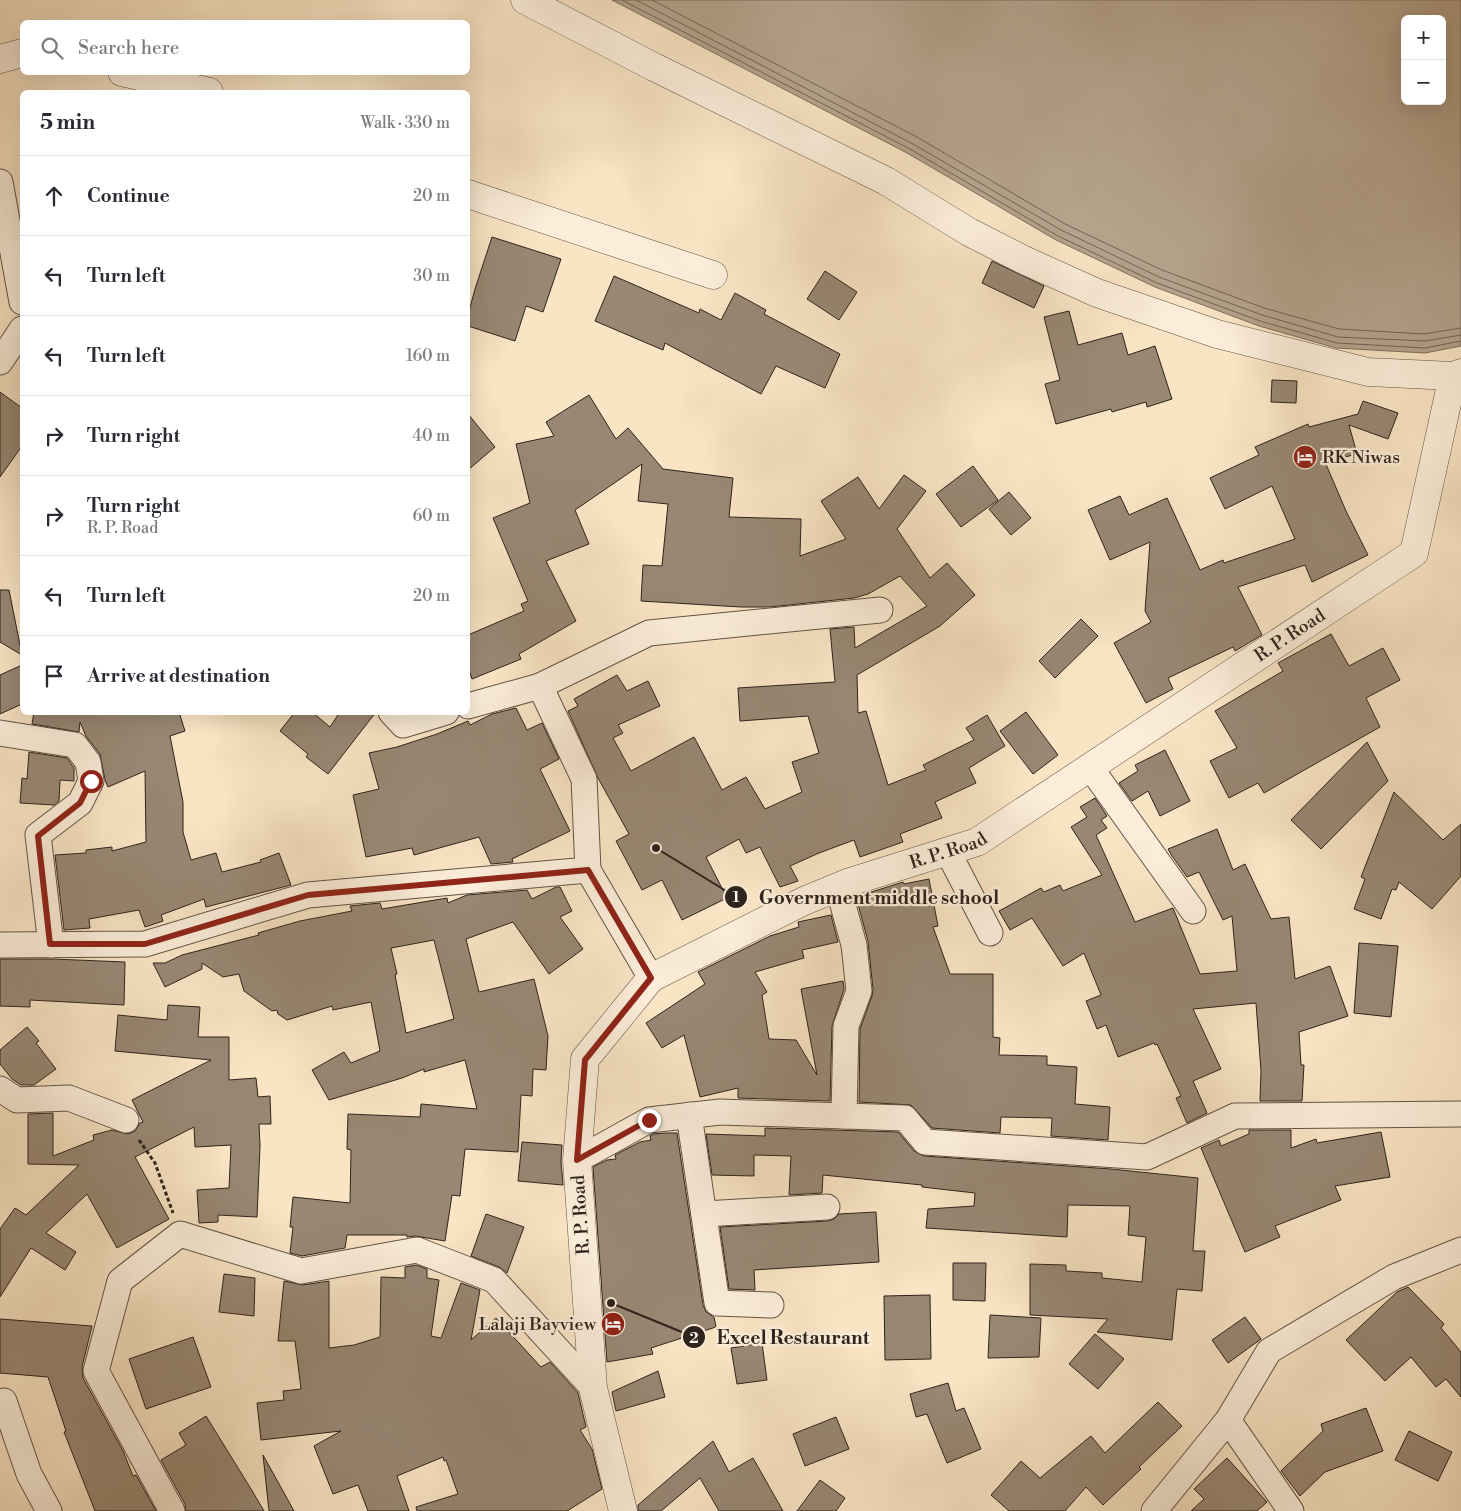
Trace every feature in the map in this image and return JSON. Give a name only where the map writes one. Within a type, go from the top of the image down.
[{"type":"street","points":[[525,0],[654,67],[886,181],[969,232],[1026,261],[1097,293],[1217,334],[1368,372],[1457,374]]},
{"type":"street","points":[[0,58],[20,53]]},
{"type":"street","points":[[135,75],[200,90]]},
{"type":"street","points":[[0,182],[20,291]]},
{"type":"street","points":[[470,195],[712,275]]},
{"type":"street","points":[[0,362],[20,332]]},
{"type":"street","name":"R. P. Road","points":[[623,1511],[593,1388],[577,1160],[585,1060],[651,978],[804,901],[838,887],[977,842],[1414,553],[1457,374]]},
{"type":"street","points":[[470,705],[540,686],[649,633],[880,610]]},
{"type":"street","points":[[540,686],[584,779],[588,870],[651,978]]},
{"type":"street","points":[[393,715],[402,726],[437,715]]},
{"type":"street","points":[[0,733],[76,745],[88,762],[91,781],[80,803],[38,836],[50,944]]},
{"type":"street","points":[[1090,767],[1193,911]]},
{"type":"street","points":[[948,852],[990,933]]},
{"type":"street","points":[[0,945],[145,944],[308,895],[588,870]]},
{"type":"street","points":[[838,887],[854,945],[859,991],[846,1026],[844,1116]]},
{"type":"street","points":[[0,1089],[17,1100],[69,1098],[126,1120]]},
{"type":"street","points":[[577,1160],[649,1120],[720,1112],[905,1118],[925,1142],[1147,1157],[1235,1116],[1461,1114]]},
{"type":"street","points":[[689,1115],[717,1303],[771,1305]]},
{"type":"street","points":[[704,1214],[827,1206]]},
{"type":"street","points":[[172,1511],[96,1372],[120,1281],[180,1234],[300,1271],[417,1250],[494,1280],[593,1388]]},
{"type":"street","points":[[1154,1511],[1228,1420],[1269,1350],[1394,1277],[1461,1250]]},
{"type":"street","points":[[4,1401],[30,1474],[49,1511]]},
{"type":"street","points":[[1228,1420],[1291,1511]]},
{"type":"path","points":[[126,1120],[155,1163],[180,1234]]},
{"type":"water","points":[[612,0],[1461,0],[1461,346],[1425,353],[1336,348],[1259,326],[1155,287],[1056,240],[907,153]]},
{"type":"building","points":[[492,237],[561,259],[543,312],[526,306],[515,341],[470,327],[470,308]]},
{"type":"building","points":[[992,261],[1044,286],[1034,308],[982,283]]},
{"type":"building","points":[[825,271],[857,292],[839,320],[807,299]]},
{"type":"building","points":[[614,276],[699,313],[700,309],[721,320],[735,293],[766,310],[764,314],[840,354],[825,388],[776,366],[761,394],[665,343],[663,350],[595,321]]},
{"type":"building","points":[[1069,311],[1078,345],[1122,333],[1128,355],[1155,346],[1172,399],[1147,407],[1146,402],[1112,412],[1111,409],[1056,424],[1045,384],[1060,380],[1044,317]]},
{"type":"building","points":[[1272,380],[1297,381],[1296,403],[1271,402]]},
{"type":"building","points":[[0,392],[20,407],[20,449],[0,477]]},
{"type":"building","points":[[589,395],[616,439],[628,428],[663,469],[733,478],[729,517],[801,519],[800,556],[846,539],[821,501],[858,477],[879,509],[904,475],[926,491],[897,529],[930,578],[947,563],[975,595],[940,626],[857,675],[858,713],[866,711],[888,785],[926,770],[923,765],[974,740],[966,728],[987,715],[1005,746],[969,768],[976,783],[935,802],[942,818],[900,834],[903,842],[860,857],[854,840],[819,853],[790,866],[798,881],[780,887],[760,847],[746,853],[739,839],[706,857],[727,898],[682,920],[662,880],[642,890],[616,841],[629,834],[598,778],[568,711],[578,706],[574,699],[617,675],[627,691],[648,681],[660,706],[618,725],[623,733],[613,738],[631,771],[694,737],[722,790],[746,777],[765,809],[802,792],[792,762],[819,753],[808,716],[740,721],[738,688],[835,682],[830,629],[854,627],[855,648],[927,606],[900,576],[868,594],[854,598],[770,607],[641,601],[643,565],[662,566],[668,504],[638,501],[642,464],[575,510],[589,544],[546,561],[576,621],[519,654],[521,659],[472,679],[470,674],[470,634],[524,611],[521,604],[528,601],[493,518],[530,503],[516,444],[554,436],[546,422]]},
{"type":"building","points":[[1363,401],[1398,413],[1388,439],[1349,425],[1357,454],[1325,462],[1346,511],[1368,555],[1312,582],[1305,565],[1238,587],[1262,635],[1235,651],[1233,647],[1168,678],[1173,689],[1146,703],[1114,643],[1151,622],[1145,611],[1150,542],[1110,560],[1088,510],[1120,496],[1129,515],[1167,498],[1200,570],[1223,560],[1224,563],[1295,539],[1272,486],[1225,509],[1210,478],[1259,455],[1255,447],[1308,424],[1309,427],[1358,414]]},
{"type":"building","points":[[470,416],[495,447],[470,468]]},
{"type":"building","points":[[973,466],[998,500],[961,527],[936,494]]},
{"type":"building","points":[[1009,492],[1031,518],[1011,535],[989,509]]},
{"type":"building","points":[[0,590],[9,590],[20,654],[0,642]]},
{"type":"building","points":[[1081,619],[1098,636],[1055,678],[1039,661]]},
{"type":"building","points":[[1331,634],[1349,666],[1383,648],[1400,680],[1366,698],[1380,727],[1264,793],[1258,783],[1229,798],[1210,761],[1237,748],[1215,711],[1283,671],[1278,663]]},
{"type":"building","points":[[20,666],[20,705],[0,714],[0,675]]},
{"type":"building","points":[[516,708],[527,730],[542,723],[559,759],[540,769],[570,831],[512,859],[513,862],[491,864],[479,837],[414,855],[412,848],[366,857],[353,795],[379,789],[369,753],[397,747],[437,734],[468,721],[470,725],[492,714]]},
{"type":"building","points":[[1026,712],[1058,755],[1033,774],[1000,731]]},
{"type":"building","points":[[34,715],[180,715],[185,731],[170,736],[183,802],[183,832],[191,860],[216,853],[222,872],[261,862],[260,860],[279,853],[291,885],[206,907],[204,899],[161,915],[163,921],[145,927],[139,910],[89,919],[90,928],[64,930],[55,855],[86,853],[86,850],[112,847],[112,851],[146,842],[145,771],[108,787],[100,754],[86,736],[80,722],[79,732],[32,724]]},
{"type":"building","points":[[293,715],[316,715],[330,727],[338,715],[374,715],[328,774],[306,757],[308,754],[280,731]]},
{"type":"building","points":[[1367,742],[1388,781],[1321,849],[1291,820]]},
{"type":"building","points":[[1165,750],[1190,801],[1160,816],[1148,791],[1132,801],[1119,783],[1138,771],[1135,765]]},
{"type":"building","points":[[29,752],[67,758],[74,768],[74,781],[60,780],[59,801],[54,805],[20,803],[22,778],[27,779]]},
{"type":"building","points":[[1394,792],[1443,840],[1461,824],[1461,876],[1432,909],[1399,882],[1396,890],[1392,889],[1381,919],[1354,909],[1365,879],[1361,877]]},
{"type":"building","points":[[1095,798],[1107,816],[1101,820],[1107,828],[1096,835],[1135,922],[1173,908],[1200,974],[1237,971],[1232,916],[1223,920],[1199,872],[1187,877],[1168,849],[1217,829],[1233,870],[1245,864],[1271,919],[1289,917],[1295,979],[1330,966],[1348,1016],[1299,1032],[1301,1065],[1304,1065],[1302,1101],[1260,1101],[1261,1071],[1256,1003],[1193,1009],[1221,1069],[1193,1081],[1207,1113],[1187,1123],[1176,1098],[1181,1096],[1157,1044],[1155,1045],[1154,1043],[1118,1057],[1106,1025],[1097,1029],[1086,1001],[1101,995],[1084,953],[1063,966],[1032,918],[1010,930],[999,911],[1041,888],[1044,892],[1060,885],[1063,891],[1102,875],[1071,827],[1087,817],[1080,807]]},
{"type":"building","points":[[929,879],[938,926],[933,927],[950,974],[993,974],[993,1037],[1000,1038],[999,1055],[1047,1056],[1047,1065],[1077,1067],[1075,1104],[1110,1107],[1108,1140],[1051,1136],[1052,1118],[1001,1117],[1000,1133],[932,1128],[911,1105],[859,1102],[860,1029],[873,989],[868,941],[856,897],[903,882],[904,884]]},
{"type":"building","points":[[556,887],[560,887],[572,911],[560,917],[583,949],[549,974],[513,922],[466,939],[479,992],[534,979],[548,1036],[546,1070],[533,1069],[532,1096],[521,1095],[518,1152],[465,1149],[460,1196],[452,1195],[445,1241],[415,1236],[407,1237],[407,1235],[347,1235],[345,1248],[302,1256],[290,1253],[293,1227],[290,1227],[293,1197],[350,1203],[351,1150],[347,1149],[348,1114],[420,1117],[421,1104],[477,1109],[465,1060],[424,1072],[424,1069],[402,1078],[329,1100],[312,1070],[344,1052],[351,1063],[380,1051],[371,1002],[333,1010],[332,1006],[287,1020],[278,1014],[277,1010],[272,1011],[244,991],[239,974],[223,977],[202,963],[202,969],[165,987],[153,963],[165,963],[182,955],[259,935],[258,933],[300,921],[352,911],[350,906],[380,903],[382,909],[447,898],[448,903],[467,895],[527,890],[532,899]],"holes":[[[434,940],[454,1019],[406,1033],[391,948]]]},
{"type":"building","points":[[831,915],[838,942],[802,950],[804,958],[755,972],[767,992],[762,995],[769,1039],[796,1040],[817,1075],[801,989],[843,981],[844,989],[832,1026],[830,1101],[738,1098],[738,1088],[700,1097],[684,1035],[662,1048],[646,1023],[705,984],[698,972],[770,936],[799,927],[798,922]]},
{"type":"building","points":[[1359,943],[1398,946],[1391,1017],[1354,1013]]},
{"type":"building","points":[[0,959],[125,962],[124,1005],[30,1000],[30,1007],[0,1006]]},
{"type":"building","points":[[168,1005],[200,1007],[198,1037],[229,1037],[229,1080],[256,1078],[258,1097],[270,1096],[271,1124],[259,1124],[257,1217],[218,1215],[218,1222],[199,1223],[197,1190],[229,1188],[231,1145],[195,1147],[194,1127],[135,1157],[169,1219],[117,1248],[87,1194],[46,1233],[76,1252],[65,1270],[31,1248],[0,1297],[0,1229],[15,1208],[26,1215],[79,1165],[28,1164],[28,1114],[53,1113],[53,1156],[94,1140],[93,1135],[112,1130],[128,1134],[135,1131],[140,1123],[143,1122],[132,1100],[211,1060],[115,1051],[118,1015],[167,1020]]},
{"type":"building","points":[[27,1027],[39,1041],[36,1043],[56,1069],[34,1085],[21,1085],[12,1079],[0,1064],[0,1050]]},
{"type":"building","points":[[765,1128],[898,1132],[914,1151],[924,1156],[1111,1169],[1198,1178],[1193,1251],[1205,1251],[1202,1291],[1177,1289],[1172,1340],[1097,1332],[1108,1319],[1030,1315],[1030,1264],[1066,1265],[1066,1271],[1102,1273],[1102,1278],[1142,1282],[1146,1237],[1128,1235],[1130,1206],[1068,1205],[1067,1237],[926,1228],[928,1209],[974,1206],[975,1193],[922,1187],[922,1185],[823,1175],[822,1193],[789,1195],[791,1156],[754,1155],[754,1176],[712,1175],[706,1134],[765,1136]]},
{"type":"building","points":[[1249,1130],[1291,1130],[1291,1148],[1316,1139],[1317,1143],[1381,1132],[1390,1177],[1335,1186],[1341,1200],[1275,1226],[1280,1237],[1245,1252],[1201,1148],[1219,1140],[1221,1146],[1249,1134]]},
{"type":"building","points":[[677,1133],[703,1305],[706,1312],[714,1317],[716,1327],[651,1348],[653,1354],[607,1362],[593,1167],[607,1160],[616,1159],[615,1155],[640,1142],[651,1140],[650,1136],[653,1134]]},
{"type":"building","points":[[522,1142],[562,1145],[563,1185],[518,1181]]},
{"type":"building","points":[[876,1212],[879,1262],[754,1270],[755,1290],[729,1289],[720,1227],[828,1221],[834,1219],[839,1214]]},
{"type":"building","points":[[486,1214],[524,1227],[507,1273],[499,1267],[471,1256]]},
{"type":"building","points":[[953,1263],[986,1263],[985,1301],[953,1300]]},
{"type":"building","points":[[416,1265],[427,1269],[427,1278],[439,1280],[431,1336],[441,1338],[461,1283],[480,1290],[471,1340],[496,1318],[541,1367],[550,1362],[578,1393],[586,1427],[580,1430],[592,1449],[602,1489],[567,1511],[417,1511],[416,1507],[458,1494],[446,1460],[444,1461],[443,1457],[397,1476],[409,1511],[368,1511],[358,1485],[333,1494],[314,1446],[341,1431],[261,1440],[257,1403],[284,1400],[283,1391],[301,1389],[295,1341],[278,1341],[284,1281],[303,1285],[329,1281],[329,1348],[354,1345],[380,1337],[381,1277],[405,1278],[405,1267]]},
{"type":"building","points":[[224,1274],[255,1278],[254,1316],[219,1312]]},
{"type":"building","points":[[1408,1287],[1444,1324],[1441,1328],[1461,1352],[1461,1397],[1446,1379],[1436,1387],[1411,1357],[1385,1381],[1346,1340],[1397,1292]]},
{"type":"building","points":[[930,1295],[931,1359],[885,1360],[884,1296]]},
{"type":"building","points":[[990,1315],[1041,1318],[1039,1357],[988,1358]]},
{"type":"building","points":[[1245,1317],[1261,1339],[1228,1363],[1212,1340]]},
{"type":"building","points":[[0,1319],[92,1326],[82,1367],[83,1378],[123,1451],[133,1476],[136,1475],[156,1511],[95,1511],[64,1432],[66,1431],[48,1377],[0,1373]]},
{"type":"building","points":[[1095,1334],[1124,1359],[1098,1389],[1069,1364]]},
{"type":"building","points":[[193,1337],[211,1387],[146,1409],[129,1359]]},
{"type":"building","points":[[762,1343],[767,1380],[737,1384],[731,1348]]},
{"type":"building","points":[[658,1371],[665,1397],[616,1411],[612,1392]]},
{"type":"building","points":[[948,1383],[956,1411],[964,1408],[981,1449],[947,1463],[927,1414],[916,1417],[910,1394]]},
{"type":"building","points":[[1158,1402],[1182,1426],[1103,1505],[1086,1487],[1065,1511],[1009,1511],[991,1495],[1021,1461],[1040,1478],[1091,1436],[1105,1453]]},
{"type":"building","points":[[1366,1408],[1383,1451],[1325,1472],[1300,1496],[1281,1471],[1323,1431],[1321,1424]]},
{"type":"building","points":[[206,1416],[264,1511],[186,1511],[185,1504],[161,1460],[186,1445],[179,1433]]},
{"type":"building","points":[[836,1417],[849,1449],[805,1466],[793,1434]]},
{"type":"building","points":[[1409,1431],[1452,1452],[1438,1481],[1395,1460]]},
{"type":"building","points":[[713,1441],[729,1472],[753,1458],[783,1511],[719,1511],[700,1478],[661,1511],[638,1511],[638,1505]]},
{"type":"building","points":[[263,1455],[294,1511],[269,1511]]},
{"type":"building","points":[[1227,1458],[1267,1502],[1257,1511],[1191,1511],[1204,1499],[1194,1489]]},
{"type":"building","points":[[820,1480],[845,1498],[836,1511],[797,1511]]},
{"type":"place","name":"RK Niwas","points":[[1305,457]]},
{"type":"place","name":"Government middle school","points":[[656,848]]},
{"type":"place","name":"Excel Restaurant","points":[[611,1303]]},
{"type":"place","name":"Lalaji Bayview","points":[[613,1324]]},
{"type":"route","points":[[91,781],[80,803],[38,836],[50,944],[145,944],[308,895],[588,870],[651,978],[585,1060],[577,1160],[649,1120]]}]
